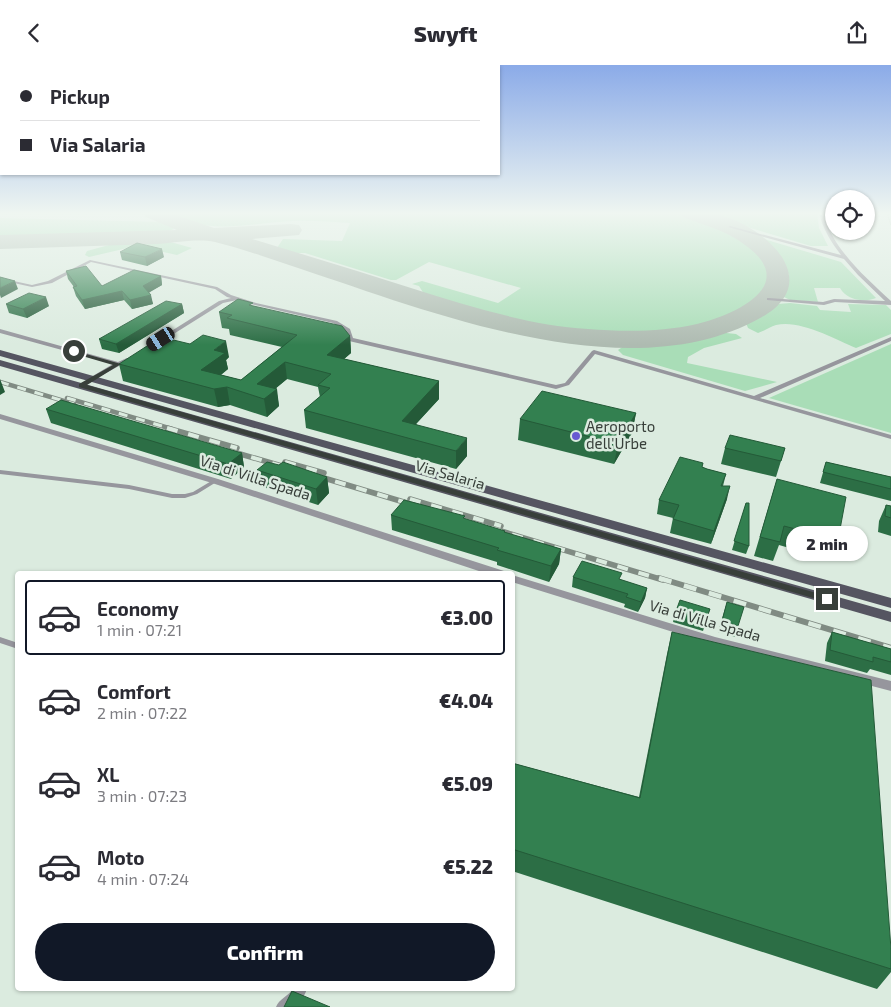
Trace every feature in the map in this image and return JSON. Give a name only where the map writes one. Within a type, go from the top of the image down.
[{"type":"main road","name":"Via Salaria","points":[[0,353],[891,603]]},
{"type":"main road","name":"Via Salaria","points":[[0,363],[891,617]]},
{"type":"street","points":[[82,385],[93,378]]},
{"type":"street","name":"Via di Villa Spada","points":[[0,416],[215,481],[491,571]]},
{"type":"street","name":"Via di Villa Spada","points":[[515,579],[715,641],[891,686]]},
{"type":"lane","points":[[843,257],[847,258],[891,303]]},
{"type":"lane","points":[[0,279],[32,286],[50,282],[90,261],[217,288],[237,298],[335,321],[348,330],[351,340]]},
{"type":"lane","points":[[148,348],[221,302],[237,298]]},
{"type":"lane","points":[[768,299],[824,304],[834,300],[891,303]]},
{"type":"lane","points":[[0,331],[118,364]]},
{"type":"lane","points":[[340,337],[556,387],[567,384],[594,352],[891,437]]},
{"type":"lane","points":[[754,398],[891,339]]},
{"type":"lane","points":[[93,378],[131,358]]},
{"type":"lane","points":[[0,471],[129,487],[172,496],[195,493],[215,481]]},
{"type":"lane","points":[[0,640],[15,645]]},
{"type":"lane","points":[[282,1007],[299,991]]},
{"type":"green space","points":[[318,257],[762,257],[772,275],[764,292],[758,299],[737,313],[682,330],[645,334],[607,334],[570,330],[496,315],[424,294],[419,286],[412,284],[422,281],[498,303],[521,288],[429,262],[396,280]]},
{"type":"green space","points":[[777,257],[824,257],[841,262],[876,298],[861,300],[851,298],[840,288],[814,288],[818,302],[790,300],[782,296],[789,275]]},
{"type":"green space","points":[[790,303],[817,306],[820,310],[851,312],[848,304],[886,305],[891,310],[891,334],[856,348],[806,327],[785,324],[776,325],[758,333],[748,328],[746,323],[778,304]]},
{"type":"green space","points":[[717,332],[736,334],[742,338],[704,348],[688,357],[687,363],[777,382],[745,391],[623,355],[618,350],[630,342],[687,338]]},
{"type":"green space","points":[[891,344],[891,433],[769,398]]},
{"type":"building","points":[[86,266],[102,286],[134,270],[161,276],[143,286],[151,295],[130,300],[122,291],[82,300],[73,287],[77,286],[66,271]]},
{"type":"building","points":[[0,277],[15,281],[0,288]]},
{"type":"building","points":[[29,293],[46,297],[23,309],[6,304]]},
{"type":"building","points":[[238,299],[253,303],[249,305],[342,326],[350,336],[327,355],[439,381],[402,421],[467,438],[456,451],[304,410],[330,388],[318,385],[331,374],[285,362],[257,384],[277,389],[264,399],[227,387],[214,389],[119,364],[161,337],[190,344],[203,335],[226,341],[214,350],[225,353],[201,370],[241,380],[297,335],[227,318],[232,315],[219,312]]},
{"type":"building","points":[[166,301],[182,304],[116,344],[99,339]]},
{"type":"building","points":[[542,391],[636,413],[618,444],[520,419]]},
{"type":"building","points":[[61,400],[242,453],[228,464],[46,409]]},
{"type":"building","points":[[730,435],[785,448],[781,461],[725,448]]},
{"type":"building","points":[[680,457],[703,463],[702,467],[726,474],[721,486],[730,486],[714,531],[673,519],[679,505],[659,500]]},
{"type":"building","points":[[267,462],[279,465],[283,462],[327,477],[316,489],[257,470]]},
{"type":"building","points":[[826,462],[891,477],[891,489],[823,472]]},
{"type":"building","points":[[777,479],[846,497],[838,540],[784,526],[780,542],[760,537]]},
{"type":"building","points":[[404,500],[465,516],[463,518],[561,549],[551,566],[497,550],[499,548],[391,515]]},
{"type":"building","points":[[746,503],[749,503],[749,546],[734,541]]},
{"type":"building","points":[[886,505],[891,506],[891,518],[885,516]]},
{"type":"building","points":[[582,561],[622,573],[619,579],[647,588],[641,602],[626,597],[628,594],[573,577]]},
{"type":"building","points":[[680,600],[710,609],[706,620],[676,611]]},
{"type":"building","points":[[727,602],[744,607],[738,626],[722,621]]},
{"type":"building","points":[[672,632],[871,680],[891,969],[515,850],[515,764],[640,798]]},
{"type":"building","points":[[832,632],[891,649],[891,662],[873,657],[873,662],[830,650]]},
{"type":"building","points":[[292,991],[330,1007],[284,1007]]},
{"type":"taxiway","points":[[289,257],[460,311],[516,326],[572,336],[634,339],[666,337],[697,332],[744,317],[759,308],[771,298],[778,286],[778,271],[770,257]]},
{"type":"railway","points":[[0,382],[74,404]]},
{"type":"railway","points":[[67,398],[172,429]]},
{"type":"railway","points":[[167,428],[237,448]]},
{"type":"railway","points":[[230,451],[292,469]]},
{"type":"railway","points":[[285,462],[324,473]]},
{"type":"railway","points":[[314,475],[417,506]]},
{"type":"railway","points":[[410,499],[501,526]]},
{"type":"railway","points":[[491,528],[663,580]]},
{"type":"railway","points":[[659,578],[891,648]]},
{"type":"place","name":"Aeroporto dell'Urbe","points":[[576,436]]},
{"type":"route","points":[[74,351],[118,364],[82,385],[827,599]]}]
